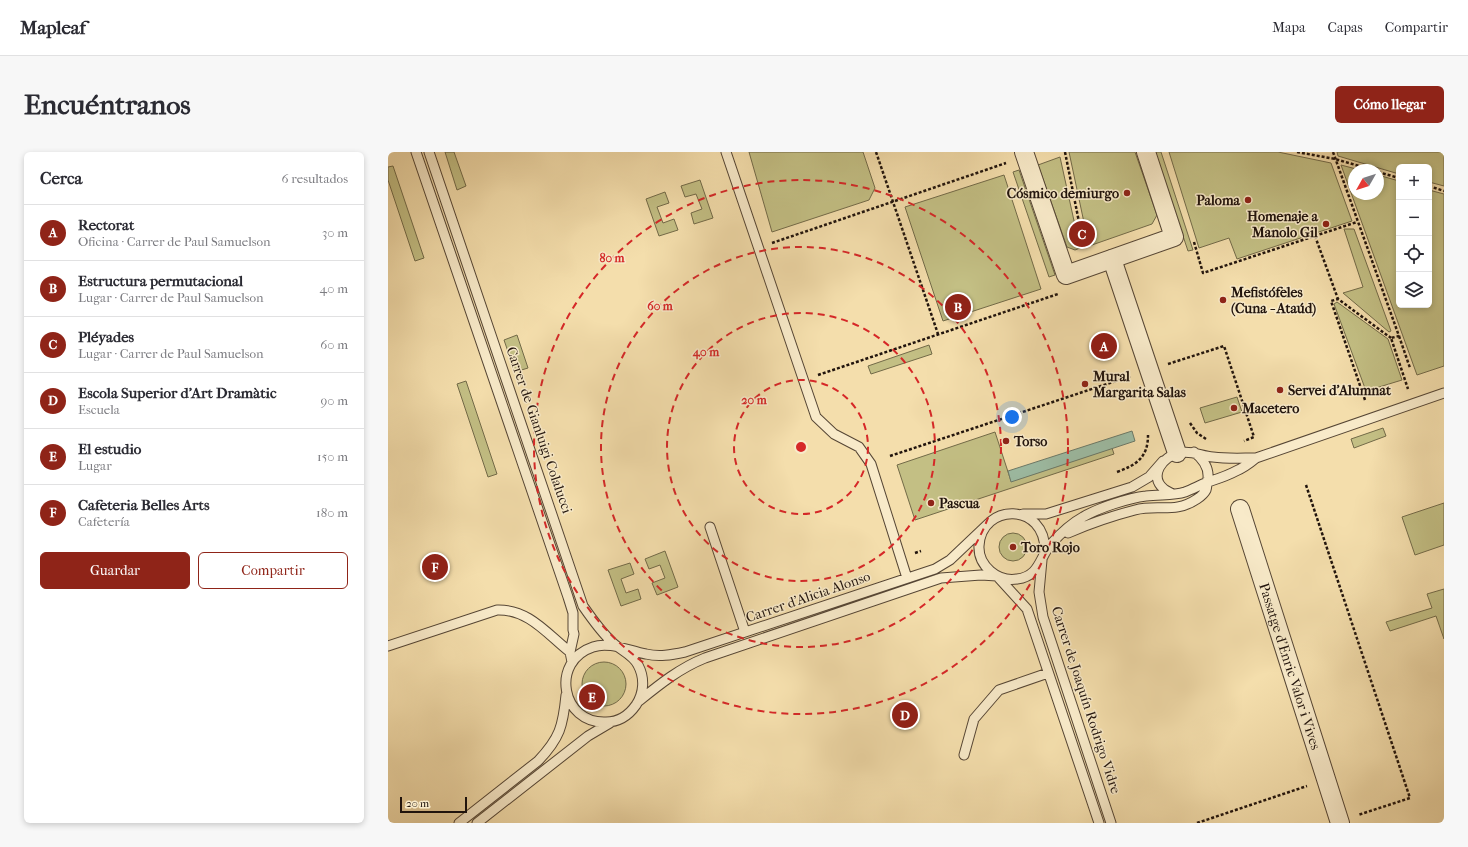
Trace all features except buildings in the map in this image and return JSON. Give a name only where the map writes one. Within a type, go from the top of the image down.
[{"type":"street","points":[[1024,154],[1066,275],[1174,237],[1146,152]]},
{"type":"street","points":[[1112,260],[1178,456]]},
{"type":"street","name":"Passatge d'Enric Valor i Vives","points":[[1240,509],[1340,822]]},
{"type":"lane","points":[[416,152],[573,612],[572,630],[574,634],[570,652],[572,662]]},
{"type":"lane","name":"Carrer de Gianluigi Colalucci","points":[[429,152],[583,606],[603,633],[619,648]]},
{"type":"lane","points":[[726,152],[816,417],[834,434],[858,447],[871,464],[908,578]]},
{"type":"lane","points":[[1057,537],[1143,508],[1177,508],[1190,503],[1201,496],[1205,491],[1207,483],[1208,473],[1206,464],[1200,457],[1178,456],[1149,477],[1132,487],[1046,514],[1008,514],[998,516],[989,522],[980,538],[980,556],[984,564],[997,576],[1008,579],[1018,579],[1028,576],[1036,569],[1057,537],[1083,517],[1094,511],[1136,497],[1186,492],[1207,483],[1237,471],[1256,458],[1444,393]]},
{"type":"lane","points":[[1172,494],[1164,489],[1159,482],[1157,474],[1159,467],[1178,456],[1256,458]]},
{"type":"lane","points":[[1020,514],[1029,518],[1036,524],[1042,533],[1045,542],[1044,556]]},
{"type":"lane","name":"Carrer d'Alicia Alonso","points":[[619,648],[657,656],[668,656],[685,652],[908,578],[943,565],[958,553],[989,522]]},
{"type":"lane","points":[[710,527],[745,632]]},
{"type":"lane","name":"Carrer de Joaquín Rodrigo Vidre","points":[[1044,556],[1039,592],[1043,617],[1111,823]]},
{"type":"lane","name":"Carrer d'Alicia Alonso","points":[[639,701],[667,678],[690,664],[755,640],[941,578],[982,575],[997,576]]},
{"type":"lane","name":"Carrer de Joaquín Rodrigo Vidre","points":[[997,576],[1027,609],[1099,823]]},
{"type":"lane","points":[[388,646],[497,610],[508,610],[528,618],[537,624],[570,652]]},
{"type":"lane","points":[[555,640],[561,644],[569,642],[574,634]]},
{"type":"lane","points":[[459,823],[538,762],[549,750],[559,735],[564,719],[566,693],[565,682],[567,672],[572,662],[581,652],[593,646],[606,645],[619,648],[630,654],[638,664],[642,676],[643,688],[639,701],[632,711],[623,718],[611,722],[588,736],[477,823]]},
{"type":"lane","points":[[964,755],[974,719],[999,690],[1048,673]]},
{"type":"lane","points":[[566,693],[571,704],[578,713],[588,719],[600,723],[611,722]]},
{"type":"path","points":[[876,152],[938,334]]},
{"type":"path","points":[[1065,152],[1088,268]]},
{"type":"path","points":[[1298,152],[1335,159],[1352,164]]},
{"type":"path","points":[[1333,152],[1410,368]]},
{"type":"path","points":[[759,248],[893,202],[1024,154]]},
{"type":"path","points":[[1384,174],[1396,177]]},
{"type":"path","points":[[1432,187],[1444,190]]},
{"type":"path","points":[[1203,273],[1357,222]]},
{"type":"path","points":[[1315,236],[1338,299],[1391,338],[1413,404]]},
{"type":"path","points":[[816,375],[1071,290],[1066,275]]},
{"type":"path","points":[[1338,299],[1331,301],[1365,400]]},
{"type":"path","points":[[1391,338],[1399,336]]},
{"type":"path","points":[[890,456],[1224,346],[1254,437],[1240,442]]},
{"type":"path","points":[[1168,364],[1171,370]]},
{"type":"path","points":[[1130,376],[1133,383]]},
{"type":"path","points":[[1188,418],[1197,433],[1210,441]]},
{"type":"path","points":[[1117,472],[1136,463],[1142,457],[1148,446],[1148,433]]},
{"type":"path","points":[[1306,485],[1410,798],[1340,822]]},
{"type":"path","points":[[1197,823],[1326,779]]},
{"type":"shaded area","points":[[445,152],[454,152],[466,186],[457,190]]},
{"type":"shaded area","points":[[749,152],[863,152],[875,188],[869,200],[772,232]]},
{"type":"shaded area","points":[[1069,152],[1135,152],[1157,215],[1152,224],[1089,246]]},
{"type":"shaded area","points":[[1155,152],[1161,152],[1193,250],[1188,251]]},
{"type":"shaded area","points":[[1169,152],[1278,152],[1331,163],[1352,221],[1237,259],[1229,238],[1199,248]]},
{"type":"shaded area","points":[[1337,152],[1444,152],[1444,186],[1432,183],[1432,164],[1396,164],[1396,173],[1384,170],[1384,164],[1365,164],[1338,156]]},
{"type":"shaded area","points":[[1060,157],[1080,248],[1075,250],[1067,247],[1038,165]]},
{"type":"shaded area","points":[[1341,165],[1348,167],[1348,184]]},
{"type":"shaded area","points":[[393,166],[424,258],[415,261],[388,180],[388,167]]},
{"type":"shaded area","points":[[1019,170],[1055,275],[1049,277],[1013,172]]},
{"type":"shaded area","points":[[1004,175],[1041,289],[943,321],[905,207]]},
{"type":"shaded area","points":[[1384,177],[1396,180],[1396,308],[1432,308],[1432,191],[1444,194],[1444,366],[1417,375],[1354,200],[1384,200]]},
{"type":"shaded area","points":[[700,180],[713,218],[694,224],[691,213],[702,209],[696,194],[685,197],[681,186]]},
{"type":"shaded area","points":[[665,192],[669,203],[657,207],[663,223],[674,219],[678,230],[659,236],[646,199]]},
{"type":"shaded area","points":[[1344,229],[1354,229],[1391,331],[1389,332],[1343,293],[1363,287]]},
{"type":"shaded area","points":[[1337,302],[1388,339],[1402,380],[1366,391],[1334,304]]},
{"type":"shaded area","points":[[517,335],[528,368],[515,372],[504,340]]},
{"type":"shaded area","points":[[929,345],[932,354],[871,374],[868,366]]},
{"type":"shaded area","points":[[466,381],[497,474],[488,477],[457,384]]},
{"type":"shaded area","points":[[1237,397],[1242,412],[1205,423],[1200,408]]},
{"type":"shaded area","points":[[1383,428],[1386,436],[1354,448],[1351,439]]},
{"type":"shaded area","points":[[1132,431],[1135,441],[1011,482],[1008,471]]},
{"type":"shaded area","points":[[995,432],[1011,481],[1112,448],[1114,454],[915,520],[897,465]]},
{"type":"shaded area","points":[[1444,503],[1444,545],[1415,555],[1402,517]]},
{"type":"shaded area","points":[[1013,533],[1023,537],[1027,547],[1023,557],[1013,561],[1003,557],[999,547],[1003,537]]},
{"type":"shaded area","points":[[665,551],[678,587],[657,595],[652,583],[665,578],[660,565],[649,569],[645,559]]},
{"type":"shaded area","points":[[630,563],[634,574],[621,579],[626,593],[638,589],[641,599],[621,606],[608,570]]},
{"type":"shaded area","points":[[1444,589],[1444,639],[1436,616],[1390,631],[1386,622],[1432,608],[1427,594]]},
{"type":"shaded area","points":[[608,662],[620,668],[625,676],[625,692],[620,700],[612,705],[600,706],[588,700],[583,692],[582,680],[588,668],[596,663]]},
{"type":"place","name":"Cósmico demiurgo","points":[[1127,193]]},
{"type":"place","name":"Paloma","points":[[1248,200]]},
{"type":"place","name":"Homenaje a Manolo Gil","points":[[1326,224]]},
{"type":"place","name":"Pléyades","points":[[1082,234]]},
{"type":"place","name":"Mefistófeles (Cuna - Ataúd)","points":[[1223,300]]},
{"type":"place","name":"Estructura permutacional","points":[[958,307]]},
{"type":"place","name":"Rectorat","points":[[1104,346]]},
{"type":"place","name":"Mural Margarita Salas","points":[[1085,384]]},
{"type":"place","name":"Servei d'Alumnat","points":[[1280,390]]},
{"type":"place","name":"Macetero","points":[[1234,408]]},
{"type":"place","name":"Torso","points":[[1006,441]]},
{"type":"place","name":"Pascua","points":[[931,503]]},
{"type":"place","name":"Toro Rojo","points":[[1013,547]]},
{"type":"place","name":"Cafeteria Belles Arts","points":[[435,567]]},
{"type":"place","name":"El estudio","points":[[592,697]]},
{"type":"place","name":"Escola Superior d'Art Dramàtic","points":[[905,715]]}]
